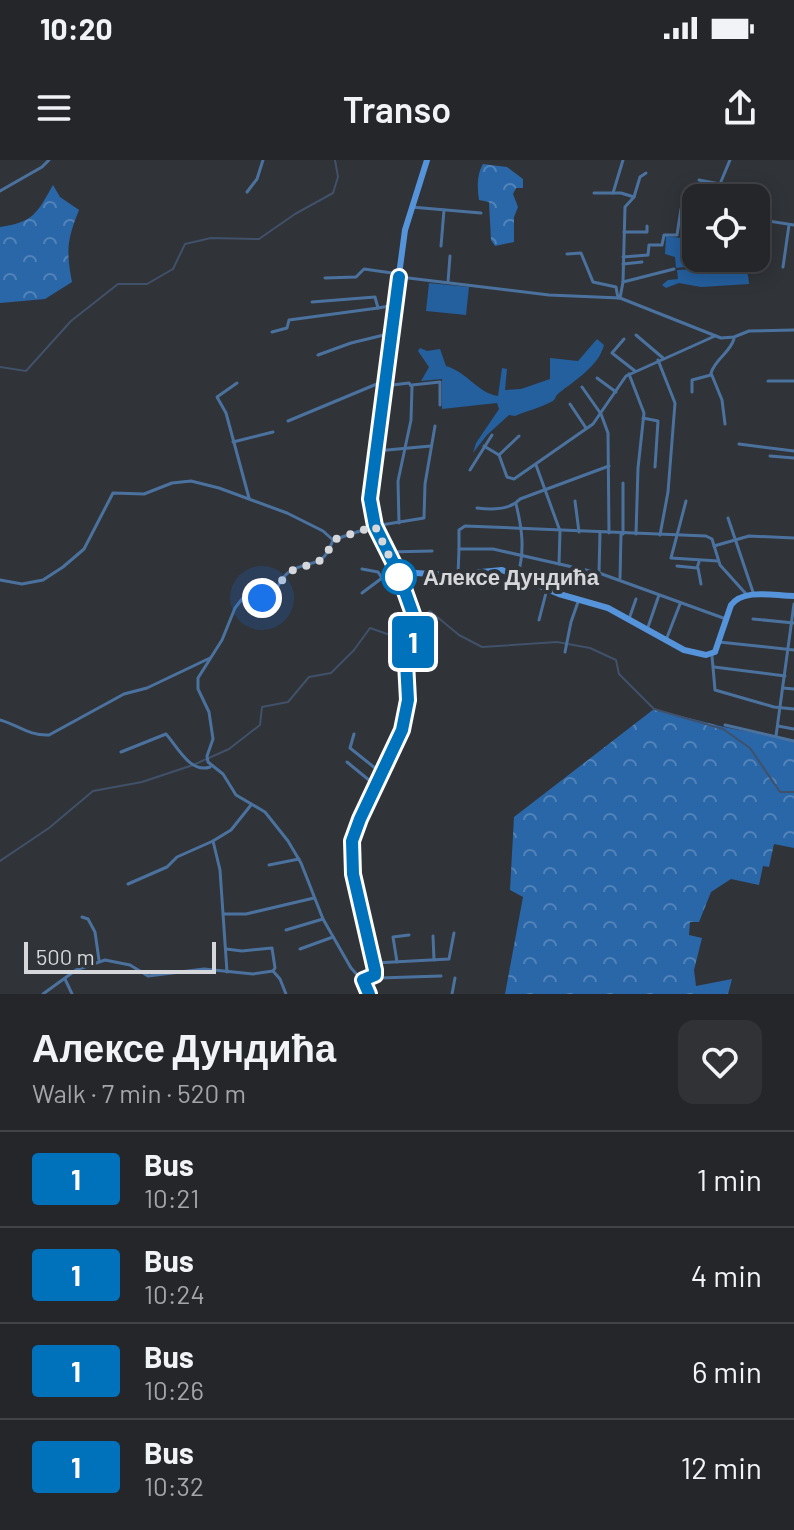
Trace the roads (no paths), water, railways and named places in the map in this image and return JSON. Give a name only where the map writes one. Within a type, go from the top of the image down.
[{"type":"street","points":[[0,191],[33,173],[49,160]]},
{"type":"street","points":[[247,192],[257,179],[263,160]]},
{"type":"street","points":[[374,976],[375,963],[351,855],[352,841],[406,713],[406,662],[416,621],[398,572],[375,526],[370,492],[399,275],[411,207],[427,160]]},
{"type":"street","points":[[613,193],[623,160]]},
{"type":"street","points":[[699,180],[720,184],[730,160]]},
{"type":"street","points":[[619,298],[623,282],[625,207],[634,197],[639,179],[646,173]]},
{"type":"street","points":[[594,193],[634,197]]},
{"type":"street","points":[[411,207],[481,213]]},
{"type":"street","points":[[441,246],[444,210]]},
{"type":"street","points":[[623,257],[648,255],[649,245],[662,245],[664,235],[675,236],[682,210]]},
{"type":"street","points":[[770,221],[792,225],[783,267]]},
{"type":"street","points":[[624,232],[647,232],[647,226]]},
{"type":"street","points":[[567,254],[581,253],[593,282],[616,287],[619,298]]},
{"type":"street","points":[[448,282],[450,256]]},
{"type":"street","points":[[623,264],[642,262]]},
{"type":"street","points":[[325,278],[356,277],[364,269],[549,295],[619,298],[715,336],[734,337],[747,331],[794,330]]},
{"type":"street","points":[[623,282],[674,269]]},
{"type":"street","points":[[312,302],[375,297],[378,308]]},
{"type":"street","points":[[272,332],[287,328],[289,320],[395,305]]},
{"type":"street","points":[[318,355],[392,333]]},
{"type":"street","points":[[636,335],[660,359],[675,403],[668,492],[660,535]]},
{"type":"street","points":[[484,446],[499,455],[509,479],[514,479],[587,429],[629,374],[715,336]]},
{"type":"street","points":[[725,424],[722,400],[711,375],[716,361],[730,349],[734,337]]},
{"type":"street","points":[[624,339],[612,353],[635,371]]},
{"type":"street","points":[[629,374],[643,410],[636,534]]},
{"type":"street","points":[[692,392],[692,380],[711,375]]},
{"type":"street","points":[[597,378],[616,392]]},
{"type":"street","points":[[768,381],[794,381]]},
{"type":"street","points":[[288,421],[384,384],[440,382],[440,405]]},
{"type":"street","points":[[237,383],[217,397],[226,413],[249,498]]},
{"type":"street","points":[[399,523],[398,486],[412,414],[412,385]]},
{"type":"street","points":[[582,387],[601,414],[608,433],[609,533]]},
{"type":"street","points":[[570,404],[587,429]]},
{"type":"street","points":[[643,418],[658,421],[655,467]]},
{"type":"street","points":[[333,540],[375,526],[425,517],[425,484],[435,426]]},
{"type":"street","points":[[233,442],[273,432]]},
{"type":"street","points":[[470,470],[492,435]]},
{"type":"street","points":[[499,455],[519,436]]},
{"type":"street","points":[[739,444],[794,451]]},
{"type":"street","points":[[424,446],[430,451]]},
{"type":"street","points":[[376,451],[431,446]]},
{"type":"street","points":[[770,456],[794,458]]},
{"type":"street","points":[[536,465],[560,531],[559,564]]},
{"type":"street","points":[[477,508],[495,510],[516,504],[520,499],[609,466]]},
{"type":"street","points":[[0,580],[22,584],[43,580],[84,549],[113,493],[144,494],[172,483],[191,481],[249,498],[302,520],[333,540]]},
{"type":"street","points":[[620,579],[623,483]]},
{"type":"street","points":[[575,501],[579,532]]},
{"type":"street","points":[[686,501],[671,558],[718,561]]},
{"type":"street","points":[[516,504],[522,529],[518,575]]},
{"type":"street","points":[[728,518],[751,595]]},
{"type":"street","points":[[458,575],[459,530],[463,526],[708,537],[718,561],[751,595]]},
{"type":"street","points":[[599,573],[600,533]]},
{"type":"street","points":[[714,546],[749,536],[794,538]]},
{"type":"street","points":[[333,540],[328,554],[319,563],[290,571],[270,598],[250,596],[242,599],[222,640],[198,678],[198,689],[209,712],[213,739],[208,762],[223,774],[236,795],[266,813],[299,859],[323,919],[369,994]]},
{"type":"street","points":[[459,549],[493,549],[599,573],[726,619]]},
{"type":"street","points":[[387,552],[432,551]]},
{"type":"street","points":[[699,562],[701,584]]},
{"type":"street","points":[[677,566],[698,568]]},
{"type":"street","points":[[362,569],[378,572],[382,578]]},
{"type":"street","points":[[362,593],[382,578],[398,572],[458,575],[499,570],[608,608],[684,650],[711,655]]},
{"type":"street","points":[[539,620],[547,589]]},
{"type":"street","points":[[647,630],[659,595]]},
{"type":"street","points":[[794,596],[751,595],[733,601],[719,642],[711,655],[715,690],[794,709]]},
{"type":"street","points":[[565,652],[579,599]]},
{"type":"street","points":[[629,619],[636,599]]},
{"type":"street","points":[[666,640],[680,604]]},
{"type":"street","points":[[776,736],[791,650],[794,604]]},
{"type":"street","points":[[753,619],[793,623]]},
{"type":"street","points":[[719,642],[791,650]]},
{"type":"street","points":[[0,720],[38,736],[49,735],[124,694],[147,688],[210,658]]},
{"type":"street","points":[[714,667],[785,676]]},
{"type":"street","points":[[786,669],[794,670]]},
{"type":"street","points":[[783,688],[794,689]]},
{"type":"street","points":[[725,725],[794,741]]},
{"type":"street","points":[[778,726],[794,729]]},
{"type":"street","points":[[121,752],[166,734],[193,765],[203,769],[211,767]]},
{"type":"street","points":[[354,734],[350,748],[382,774]]},
{"type":"street","points":[[347,762],[376,786]]},
{"type":"street","points":[[128,884],[167,867],[177,857],[231,830],[251,805]]},
{"type":"street","points":[[213,841],[220,870],[227,972]]},
{"type":"street","points":[[269,865],[299,859]]},
{"type":"street","points":[[224,914],[246,914],[314,898]]},
{"type":"street","points":[[82,917],[88,919],[95,932],[99,960]]},
{"type":"street","points":[[286,930],[323,919]]},
{"type":"street","points":[[375,963],[449,959],[454,933]]},
{"type":"street","points":[[397,962],[393,937],[409,935]]},
{"type":"street","points":[[433,936],[434,960]]},
{"type":"street","points":[[300,949],[333,937]]},
{"type":"street","points":[[226,949],[246,951],[272,948],[273,971]]},
{"type":"street","points":[[43,994],[64,978],[99,960],[123,962],[148,976],[204,969],[253,974],[273,971]]},
{"type":"street","points":[[273,971],[286,994]]},
{"type":"street","points":[[363,980],[374,976],[441,976]]},
{"type":"street","points":[[64,978],[72,994]]},
{"type":"street","points":[[452,994],[455,978]]},
{"type":"waterway","points":[[0,367],[26,371],[71,321],[118,284],[147,284],[173,269],[185,244],[211,238],[259,239],[333,193],[338,177],[335,160]]},
{"type":"waterway","points":[[419,618],[430,611],[459,635],[482,647],[557,642],[590,648],[616,660],[619,674],[654,709],[723,729],[750,748],[780,792],[794,792]]},
{"type":"waterway","points":[[0,861],[49,828],[93,791],[142,782],[229,749],[260,725],[262,707],[288,702],[309,677],[331,673],[370,628],[393,636],[413,622]]},
{"type":"place","name":"Алексе Дундића","points":[[399,577]]}]
